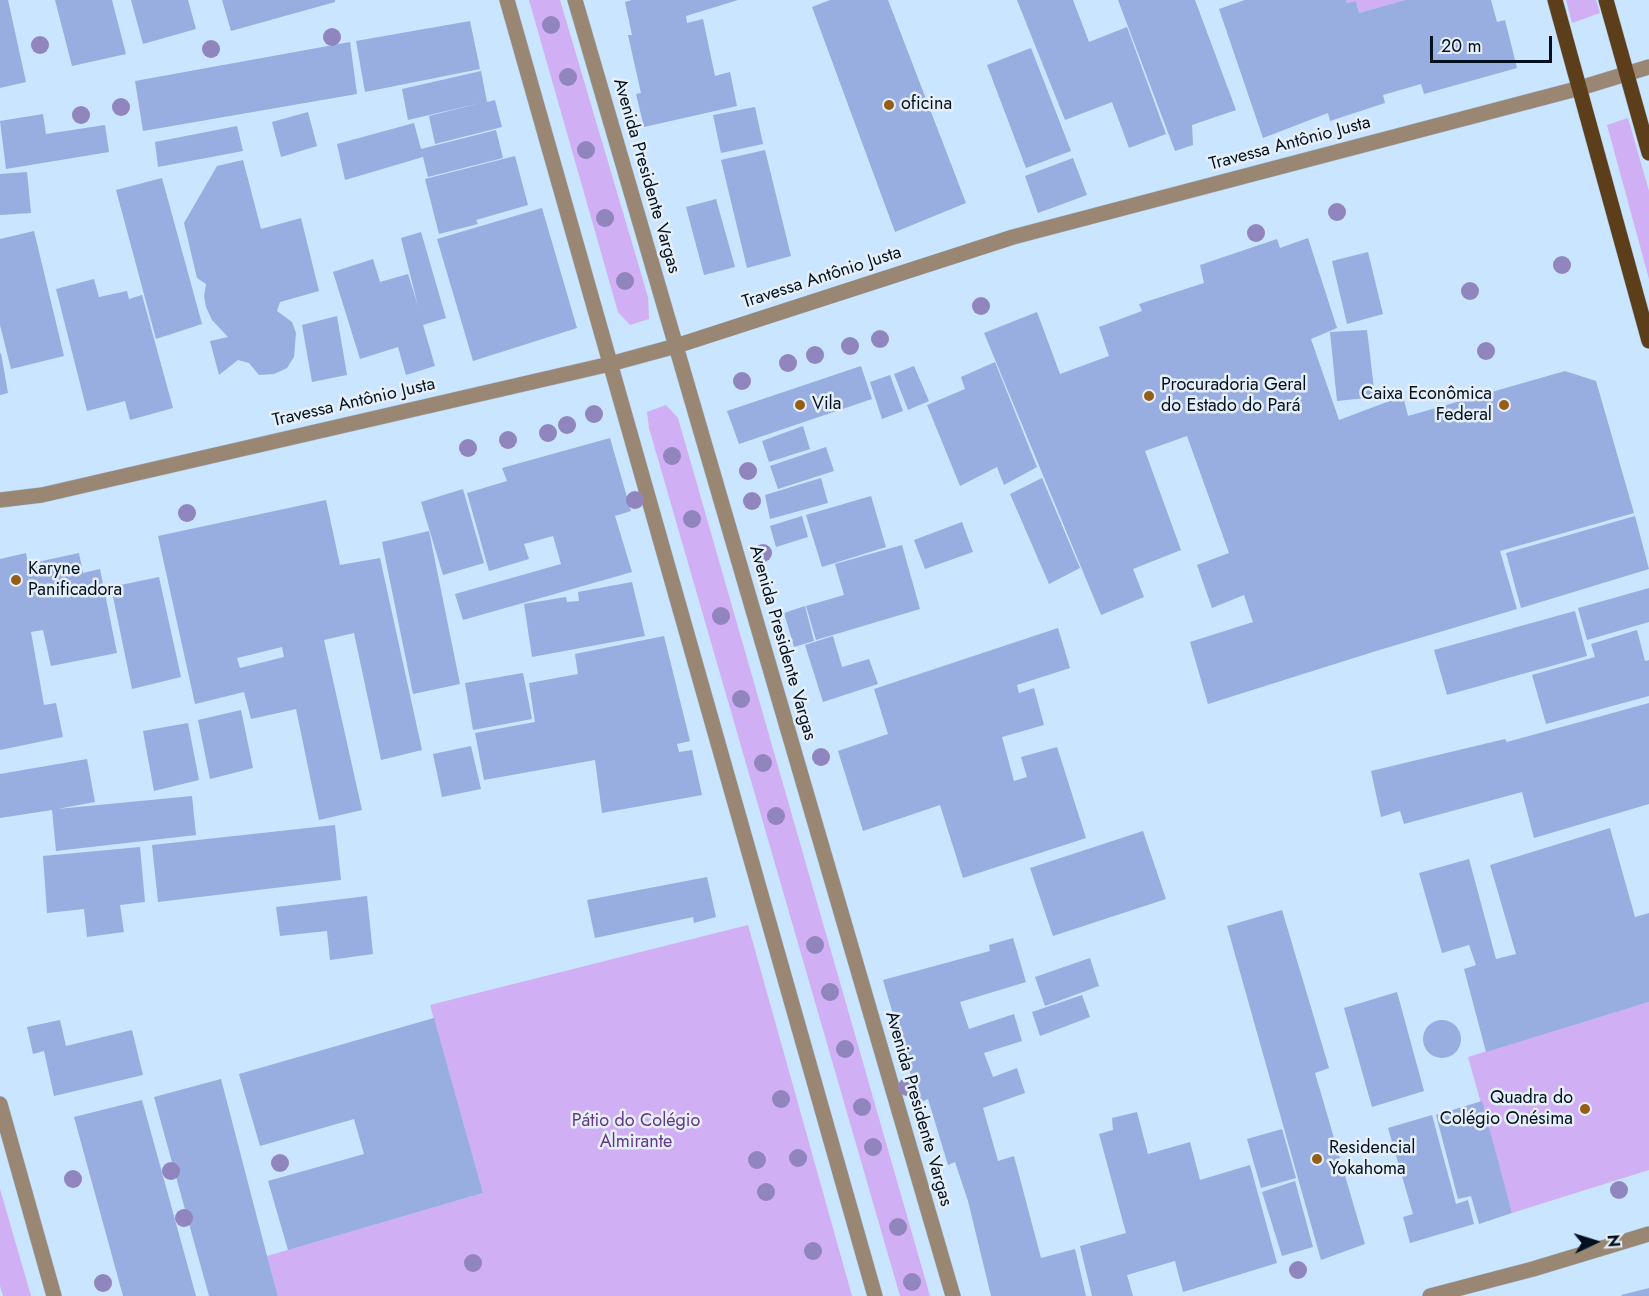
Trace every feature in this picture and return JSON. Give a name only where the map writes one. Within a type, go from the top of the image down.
[{"type":"main road","points":[[1556,0],[1649,341]]},
{"type":"main road","points":[[1606,0],[1649,153]]},
{"type":"street","points":[[507,0],[875,1296]]},
{"type":"street","name":"Avenida Presidente Vargas","points":[[575,0],[953,1296]]},
{"type":"street","name":"Travessa Antônio Justa","points":[[0,500],[42,495],[610,364],[676,346],[1013,237],[1580,88],[1649,67]]},
{"type":"street","points":[[0,1104],[54,1296]]},
{"type":"street","points":[[1430,1296],[1533,1269],[1649,1234]]},
{"type":"green space","points":[[529,0],[560,0],[648,297],[649,319],[630,325],[618,312]]},
{"type":"green space","points":[[1346,0],[1405,0],[1359,13],[1356,1],[1347,3]]},
{"type":"green space","points":[[1566,0],[1596,0],[1600,13],[1572,23]]},
{"type":"green space","points":[[1628,118],[1649,191],[1649,279],[1607,125]]},
{"type":"green space","points":[[666,405],[678,418],[930,1296],[900,1296],[649,428],[647,412]]},
{"type":"green space","name":"Pátio do Colégio Almirante","points":[[748,925],[852,1296],[278,1296],[267,1256],[483,1193],[430,1005]]},
{"type":"green space","points":[[1649,1002],[1649,1170],[1512,1213],[1468,1057]]},
{"type":"green space","points":[[0,1189],[31,1296],[3,1296],[0,1286]]},
{"type":"building","points":[[0,0],[8,0],[26,82],[0,88]]},
{"type":"building","points":[[55,0],[112,0],[126,54],[72,66]]},
{"type":"building","points":[[131,0],[188,0],[196,29],[143,44]]},
{"type":"building","points":[[222,0],[335,0],[335,2],[231,31]]},
{"type":"building","points":[[632,0],[738,0],[686,16],[687,23],[703,19],[715,76],[730,72],[737,106],[644,127],[636,94],[641,93],[628,35],[632,35],[625,2]]},
{"type":"building","name":"oficina","points":[[830,0],[888,0],[966,203],[895,232],[812,7]]},
{"type":"building","points":[[1017,0],[1073,0],[1089,42],[1127,27],[1166,134],[1129,148],[1112,102],[1065,120]]},
{"type":"building","points":[[1118,0],[1195,0],[1236,110],[1192,125],[1193,145],[1175,151]]},
{"type":"building","points":[[1245,0],[1346,0],[1347,3],[1356,1],[1359,13],[1405,0],[1491,0],[1497,22],[1505,20],[1517,68],[1424,94],[1421,84],[1383,95],[1385,103],[1330,121],[1328,113],[1263,138],[1219,9]]},
{"type":"building","points":[[470,21],[480,69],[365,92],[356,41]]},
{"type":"building","points":[[350,42],[357,94],[143,131],[135,81]]},
{"type":"building","points":[[1031,48],[1071,151],[1026,168],[987,65]]},
{"type":"building","points":[[481,71],[487,102],[495,100],[502,127],[435,144],[429,116],[480,103],[408,120],[402,89]]},
{"type":"building","points":[[755,107],[763,144],[721,153],[713,115]]},
{"type":"building","points":[[308,112],[317,146],[281,157],[272,122]]},
{"type":"building","points":[[43,114],[46,134],[105,125],[109,152],[6,169],[0,121]]},
{"type":"building","points":[[414,123],[421,149],[496,130],[503,158],[428,177],[423,157],[345,180],[337,144]]},
{"type":"building","points":[[237,126],[243,151],[158,167],[155,142]]},
{"type":"building","points":[[765,150],[791,256],[747,268],[721,160]]},
{"type":"building","points":[[515,156],[528,205],[476,220],[478,224],[439,234],[425,179]]},
{"type":"building","points":[[1073,158],[1087,195],[1038,213],[1025,176]]},
{"type":"building","points":[[243,160],[261,229],[301,218],[319,291],[280,302],[277,311],[292,322],[296,333],[294,357],[287,368],[274,374],[259,375],[249,363],[238,360],[219,375],[210,341],[228,337],[212,320],[206,307],[204,296],[206,284],[197,278],[184,223],[217,166]]},
{"type":"building","points":[[27,172],[31,213],[0,215],[0,174]]},
{"type":"building","points":[[162,178],[202,324],[156,339],[116,190]]},
{"type":"building","points":[[716,199],[735,267],[704,275],[686,207]]},
{"type":"building","points":[[542,208],[577,328],[473,361],[437,239]]},
{"type":"building","points":[[34,231],[64,356],[11,369],[0,325],[0,239]]},
{"type":"building","points":[[421,232],[446,318],[423,325],[435,366],[406,375],[398,347],[360,359],[333,272],[373,259],[380,282],[408,274],[418,306],[401,238]]},
{"type":"building","points":[[1308,238],[1337,328],[1311,339],[1339,420],[1403,396],[1408,416],[1565,371],[1596,381],[1634,513],[1500,551],[1517,609],[1208,704],[1190,642],[1253,622],[1244,595],[1212,608],[1197,565],[1229,553],[1187,436],[1145,451],[1181,550],[1133,569],[1144,597],[1101,615],[984,333],[1037,312],[1060,374],[1109,356],[1099,327],[1142,311],[1139,304],[1204,283],[1200,265],[1277,239],[1280,248]]},
{"type":"building","points":[[1368,252],[1383,314],[1347,324],[1332,261]]},
{"type":"building","points":[[94,279],[99,297],[127,291],[129,299],[142,295],[173,408],[130,420],[125,401],[87,411],[56,289]]},
{"type":"building","points":[[337,316],[347,375],[312,382],[302,325]]},
{"type":"building","points":[[1367,330],[1375,397],[1337,401],[1330,332]]},
{"type":"building","points":[[0,354],[8,393],[0,395]]},
{"type":"building","points":[[995,362],[1037,467],[1004,485],[997,467],[960,486],[927,405],[965,389],[961,377]]},
{"type":"building","name":"Vila","points":[[861,366],[872,399],[739,444],[727,411]]},
{"type":"building","points":[[914,366],[929,401],[908,410],[894,374]]},
{"type":"building","points":[[890,375],[903,411],[882,419],[870,382]]},
{"type":"building","points":[[803,426],[810,449],[769,462],[762,441]]},
{"type":"building","points":[[610,438],[631,511],[615,516],[632,572],[463,620],[455,594],[561,564],[553,536],[524,544],[529,559],[489,571],[467,493],[507,481],[502,468]]},
{"type":"building","points":[[826,447],[834,471],[778,489],[770,466]]},
{"type":"building","points":[[821,478],[828,503],[770,519],[765,495]]},
{"type":"building","points":[[1042,478],[1080,568],[1049,584],[1010,494]]},
{"type":"building","points":[[463,489],[484,563],[443,575],[421,502]]},
{"type":"building","points":[[871,496],[886,547],[822,567],[806,515]]},
{"type":"building","points":[[326,500],[340,565],[380,558],[422,750],[381,760],[354,633],[324,640],[362,810],[319,820],[296,709],[251,719],[244,692],[195,704],[158,536]],"holes":[[[282,647],[284,657],[240,668],[237,658]]]},
{"type":"building","points":[[802,516],[808,537],[776,547],[770,526]]},
{"type":"building","points":[[1635,516],[1649,569],[1521,608],[1506,553]]},
{"type":"building","points":[[962,522],[973,552],[925,569],[914,540]]},
{"type":"building","points":[[429,531],[460,684],[413,694],[382,542]]},
{"type":"building","points":[[902,545],[920,609],[816,640],[806,606],[844,595],[835,564]]},
{"type":"building","points":[[26,553],[28,564],[79,553],[83,573],[100,569],[117,653],[51,666],[43,630],[31,632],[44,705],[56,703],[63,737],[0,750],[0,559]]},
{"type":"building","points":[[159,577],[181,677],[132,689],[111,587]]},
{"type":"building","points":[[632,582],[645,636],[532,657],[524,604],[566,597],[567,602],[579,601],[578,592]]},
{"type":"building","points":[[1649,588],[1649,622],[1587,640],[1578,608]]},
{"type":"building","points":[[805,606],[814,641],[794,647],[784,613]]},
{"type":"building","points":[[1575,611],[1587,656],[1447,695],[1434,650]]},
{"type":"building","points":[[1058,628],[1070,668],[1017,685],[1019,693],[1034,688],[1044,725],[1002,737],[1014,781],[1027,777],[1021,757],[1057,747],[1086,838],[963,878],[940,805],[863,831],[838,751],[888,734],[874,689]]},
{"type":"building","points":[[1637,630],[1645,661],[1649,660],[1649,696],[1546,724],[1532,675],[1595,657],[1591,644]]},
{"type":"building","points":[[664,636],[690,741],[677,744],[679,752],[692,750],[702,795],[602,813],[595,760],[484,780],[475,733],[535,722],[529,683],[578,674],[575,654]]},
{"type":"building","points":[[833,636],[842,667],[869,659],[878,684],[823,702],[805,645]]},
{"type":"building","points":[[523,673],[532,719],[473,730],[465,683]]},
{"type":"building","points":[[1649,703],[1649,804],[1534,838],[1522,792],[1404,824],[1400,811],[1381,817],[1371,771],[1505,739],[1507,742]]},
{"type":"building","points":[[241,710],[253,768],[210,779],[198,720]]},
{"type":"building","points":[[188,723],[199,780],[154,791],[143,731]]},
{"type":"building","points":[[471,746],[481,789],[442,797],[433,754]]},
{"type":"building","points":[[87,759],[95,802],[57,809],[192,796],[196,835],[56,851],[52,810],[0,818],[0,774]]},
{"type":"building","points":[[335,825],[341,880],[158,902],[152,845]]},
{"type":"building","points":[[1610,828],[1635,917],[1649,913],[1649,1002],[1486,1052],[1464,969],[1476,965],[1469,945],[1442,953],[1419,873],[1469,859],[1496,959],[1516,954],[1490,865]]},
{"type":"building","points":[[1143,831],[1166,899],[1053,936],[1030,868]]},
{"type":"building","points":[[140,847],[145,902],[120,905],[124,932],[87,937],[84,909],[47,913],[43,856]]},
{"type":"building","points":[[707,877],[716,917],[694,923],[693,917],[595,938],[587,900]]},
{"type":"building","points":[[367,896],[373,954],[330,960],[327,931],[280,936],[276,907]]},
{"type":"building","name":"Residencial Yokahoma","points":[[1282,910],[1329,1068],[1315,1073],[1365,1244],[1321,1260],[1227,926]]},
{"type":"building","points":[[1013,938],[1026,982],[960,1002],[969,1029],[1014,1014],[1022,1041],[984,1053],[993,1077],[1017,1068],[1025,1093],[983,1108],[998,1161],[1014,1156],[1041,1258],[1075,1249],[1086,1296],[991,1296],[968,1201],[955,1162],[948,1165],[928,1099],[919,1103],[883,980],[990,951],[989,945]]},
{"type":"building","points":[[1090,958],[1099,986],[1045,1006],[1035,977]]},
{"type":"building","points":[[1397,992],[1424,1091],[1372,1107],[1344,1008]]},
{"type":"building","points":[[1082,995],[1090,1017],[1040,1036],[1032,1012]]},
{"type":"building","points":[[434,1018],[483,1193],[288,1250],[268,1181],[364,1154],[354,1119],[260,1146],[239,1074]]},
{"type":"building","points":[[60,1020],[66,1046],[132,1030],[143,1075],[54,1096],[44,1051],[33,1054],[27,1027]]},
{"type":"building","points":[[1442,1020],[1455,1026],[1461,1039],[1455,1052],[1442,1058],[1429,1052],[1423,1039],[1429,1026]]},
{"type":"building","points":[[221,1079],[278,1296],[209,1296],[154,1097]]},
{"type":"building","points":[[142,1100],[196,1296],[123,1296],[74,1117]]},
{"type":"building","points":[[1482,1101],[1512,1213],[1479,1224],[1471,1196],[1458,1199],[1436,1115]]},
{"type":"building","points":[[1137,1112],[1148,1154],[1190,1142],[1200,1180],[1250,1165],[1277,1263],[1183,1292],[1175,1261],[1127,1275],[1133,1296],[1092,1296],[1080,1246],[1126,1233],[1099,1134],[1113,1130],[1112,1118]]},
{"type":"building","points":[[1432,1115],[1456,1204],[1468,1200],[1474,1224],[1410,1243],[1403,1217],[1413,1214],[1388,1128]]},
{"type":"building","points":[[1282,1129],[1296,1178],[1261,1188],[1247,1139]]},
{"type":"building","points":[[1295,1181],[1313,1247],[1282,1256],[1262,1192]]},
{"type":"building","points":[[1649,1288],[1649,1296],[1621,1295]]},
{"type":"place","name":"oficina","points":[[889,105]]},
{"type":"place","name":"Procuradoria Geral do Estado do Pará","points":[[1149,396]]},
{"type":"place","name":"Vila","points":[[800,405]]},
{"type":"place","name":"Caixa Econômica Federal","points":[[1504,405]]},
{"type":"place","name":"Karyne Panificadora","points":[[16,580]]},
{"type":"place","name":"Quadra do Colégio Onésima","points":[[1585,1109]]},
{"type":"place","name":"Residencial Yokahoma","points":[[1317,1159]]}]
